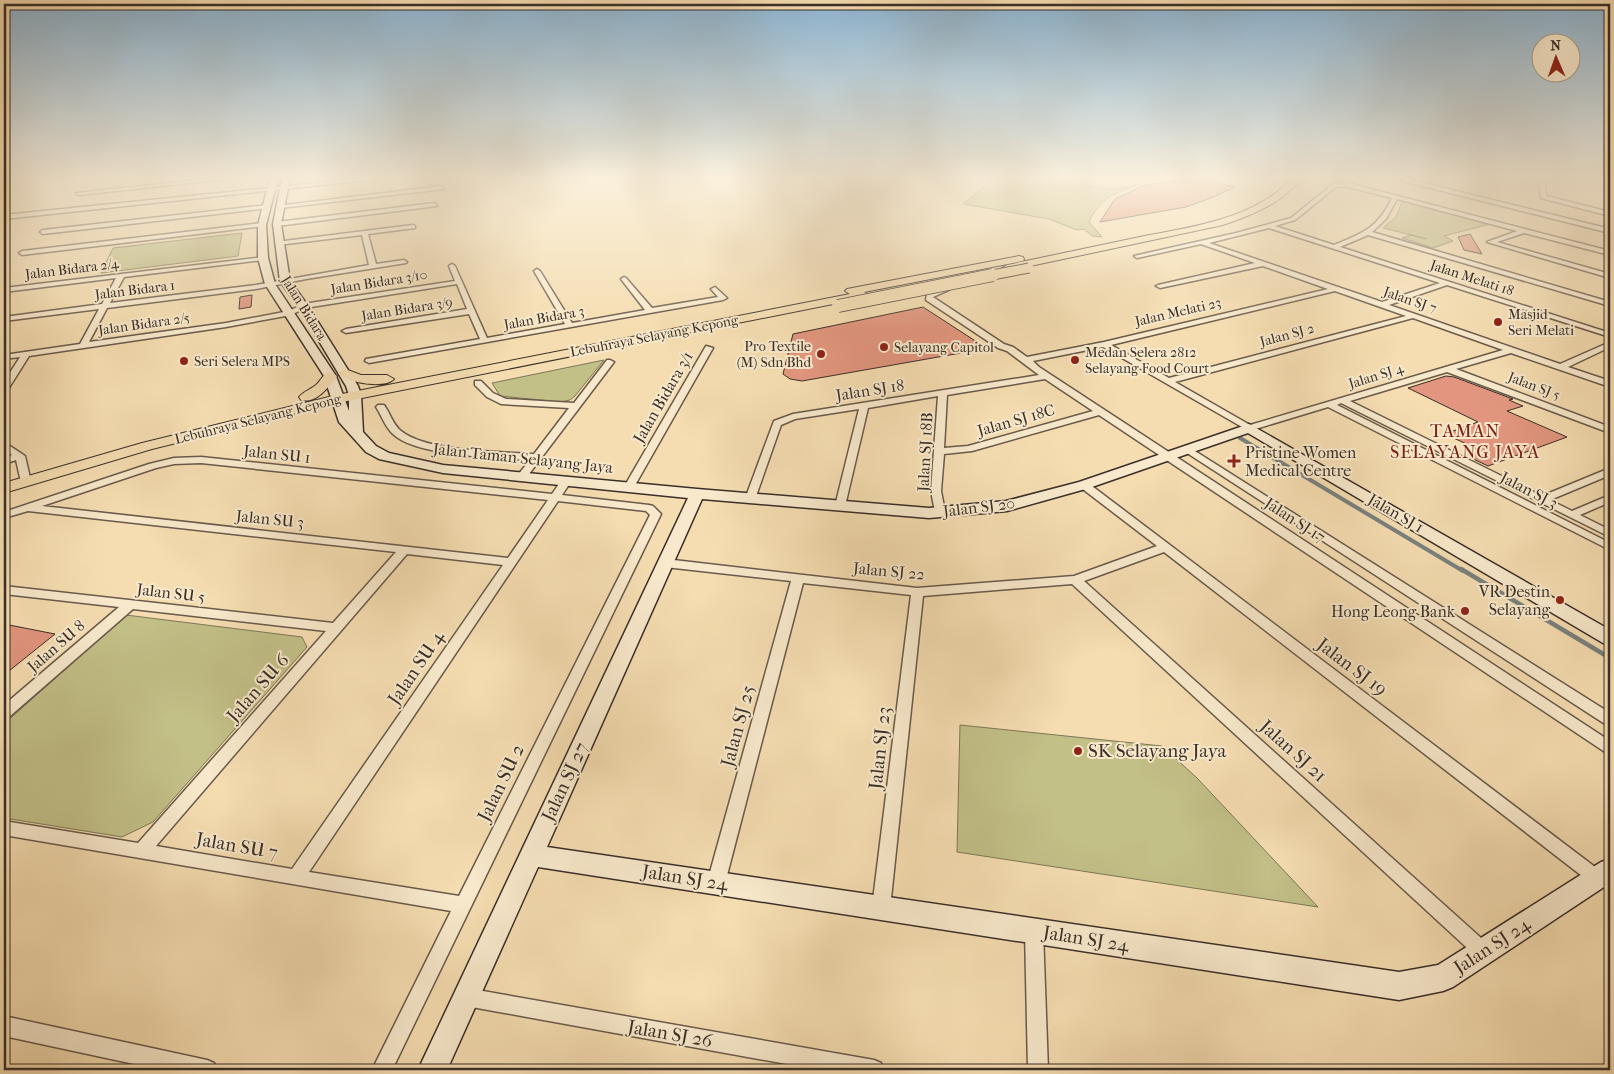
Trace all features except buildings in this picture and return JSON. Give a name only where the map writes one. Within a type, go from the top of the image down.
[{"type":"main road","name":"Lebuhraya Selayang Kepong","points":[[4,479],[24,477],[156,444],[307,401],[346,398],[383,385],[1174,228]]},
{"type":"main road","name":"Lebuhraya Selayang Kepong","points":[[383,385],[971,274],[1195,228]]},
{"type":"main road","points":[[767,313],[804,312],[838,306],[1175,240],[1213,228]]},
{"type":"main road","name":"Jalan Bidara","points":[[288,314],[330,376]]},
{"type":"main road","points":[[345,373],[359,379],[383,385]]},
{"type":"main road","points":[[307,401],[322,387],[330,376]]},
{"type":"main road","points":[[307,401],[333,405],[346,398],[364,397],[383,385]]},
{"type":"main road","name":"Lebuhraya Selayang Kepong","points":[[4,488],[24,477]]},
{"type":"street","points":[[43,232],[78,228]]},
{"type":"street","points":[[22,253],[243,228]]},
{"type":"street","name":"Jalan Bidara","points":[[262,228],[263,258],[270,284],[288,314]]},
{"type":"street","name":"Jalan Bidara","points":[[277,228],[285,281],[304,306],[345,373],[346,398]]},
{"type":"street","points":[[278,243],[401,228]]},
{"type":"street","points":[[1137,256],[1263,228]]},
{"type":"street","name":"Jalan Melati 18","points":[[1276,228],[1610,335]]},
{"type":"street","points":[[1333,247],[1369,233],[1374,228]]},
{"type":"street","points":[[1517,228],[1610,253]]},
{"type":"street","points":[[1260,229],[1435,287]]},
{"type":"street","points":[[1524,230],[1490,242],[1610,276]]},
{"type":"street","points":[[364,232],[373,267]]},
{"type":"street","points":[[1369,233],[1610,304]]},
{"type":"street","points":[[1213,240],[1390,301]]},
{"type":"street","name":"Jalan SJ 7","points":[[1202,242],[1610,384]]},
{"type":"street","name":"Jalan Bidara 2/4","points":[[4,290],[263,258]]},
{"type":"street","name":"Jalan Bidara 1","points":[[4,320],[270,284],[404,262]]},
{"type":"street","points":[[1160,286],[1264,264]]},
{"type":"street","points":[[452,266],[485,341]]},
{"type":"street","points":[[537,271],[570,326]]},
{"type":"street","name":"Jalan SJ 17","points":[[971,274],[960,283],[936,291],[929,298],[977,331],[1026,360],[1036,369],[1610,748]]},
{"type":"street","points":[[83,346],[121,276]]},
{"type":"street","points":[[624,279],[650,311]]},
{"type":"street","name":"Jalan Bidara 3/10","points":[[288,314],[304,306],[459,282]]},
{"type":"street","points":[[1380,304],[1447,283]]},
{"type":"street","name":"Jalan Bidara 3","points":[[369,361],[723,298],[715,289]]},
{"type":"street","name":"Jalan Melati 23","points":[[1026,360],[1104,344],[1336,289]]},
{"type":"street","name":"Jalan Bidara 3/9","points":[[346,331],[472,311]]},
{"type":"street","name":"Jalan Bidara 2/5","points":[[4,357],[288,314]]},
{"type":"street","name":"Jalan SJ 2","points":[[1167,381],[1414,316]]},
{"type":"street","name":"Jalan SJ 1","points":[[1104,344],[1610,638]]},
{"type":"street","points":[[1560,367],[1609,346]]},
{"type":"street","name":"Jalan Bidara 3/1","points":[[629,487],[709,348]]},
{"type":"street","name":"Jalan SJ 4","points":[[1249,428],[1511,350]]},
{"type":"street","points":[[4,389],[26,354]]},
{"type":"street","points":[[522,476],[610,362]]},
{"type":"street","name":"Jalan SJ 5","points":[[1448,369],[1610,430]]},
{"type":"street","name":"Jalan Bidara","points":[[330,376],[346,398]]},
{"type":"street","name":"Jalan SJ 18","points":[[750,498],[777,423],[792,417],[1047,376]]},
{"type":"street","points":[[478,383],[490,395],[504,402],[576,406]]},
{"type":"street","name":"Jalan SJ 18B","points":[[940,512],[936,491],[943,393]]},
{"type":"street","name":"Jalan Taman Selayang Jaya","points":[[346,398],[346,422],[371,449],[384,456],[443,469],[697,494]]},
{"type":"street","name":"Jalan SJ 3","points":[[1341,400],[1610,534]]},
{"type":"street","name":"Jalan SJ 3","points":[[1328,404],[1610,547]]},
{"type":"street","points":[[840,506],[864,406]]},
{"type":"street","points":[[381,407],[395,430],[410,441],[456,451],[536,457]]},
{"type":"street","name":"Jalan SJ 18C","points":[[938,451],[969,449],[1101,411]]},
{"type":"street","name":"Jalan SJ 20","points":[[697,494],[929,513],[998,508],[1084,485],[1249,428]]},
{"type":"street","points":[[4,445],[20,456],[24,477]]},
{"type":"street","name":"Jalan SJ 17","points":[[1187,449],[1610,720]]},
{"type":"street","points":[[4,461],[20,456]]},
{"type":"street","name":"Jalan SU 1","points":[[4,515],[153,466],[174,461],[201,460],[649,508],[656,514]]},
{"type":"street","points":[[1541,500],[1610,471]]},
{"type":"street","name":"Jalan SU 4","points":[[296,877],[567,480]]},
{"type":"street","name":"Jalan SJ 19","points":[[1084,485],[1604,874]]},
{"type":"street","name":"Jalan SJ 27","points":[[432,1070],[697,494]]},
{"type":"street","points":[[1571,515],[1610,498]]},
{"type":"street","name":"Jalan SU 3","points":[[26,508],[512,562]]},
{"type":"street","name":"Jalan SU 2","points":[[382,1070],[656,514]]},
{"type":"street","points":[[1596,527],[1610,521]]},
{"type":"street","name":"Jalan SJ 22","points":[[665,564],[917,592],[1075,580],[1166,548]]},
{"type":"street","name":"Jalan SU 6","points":[[142,851],[404,550]]},
{"type":"street","name":"Jalan SJ 25","points":[[716,883],[798,578]]},
{"type":"street","name":"Jalan SJ 21","points":[[1075,580],[1484,952]]},
{"type":"street","name":"Jalan SU 5","points":[[4,590],[335,628]]},
{"type":"street","name":"Jalan SJ 23","points":[[882,908],[917,592]]},
{"type":"street","name":"Jalan SU 8","points":[[4,713],[130,605]]},
{"type":"street","name":"Jalan SU 7","points":[[4,828],[462,906]]},
{"type":"street","name":"Jalan SJ 24","points":[[531,855],[1400,986],[1443,978],[1604,874]]},
{"type":"street","points":[[1034,931],[1038,1070]]},
{"type":"street","name":"Jalan SJ 26","points":[[466,997],[874,1070]]},
{"type":"street","points":[[4,1026],[207,1070]]},
{"type":"shaded area","points":[[1072,228],[1094,228],[1102,237],[1092,236],[1084,229],[1077,230]]},
{"type":"shaded area","points":[[1383,228],[1474,228],[1444,236],[1453,241],[1433,248],[1402,238],[1412,235]]},
{"type":"shaded area","points":[[242,233],[238,256],[101,273],[113,248]]},
{"type":"shaded area","points":[[604,360],[570,400],[560,402],[500,396],[492,383]]},
{"type":"shaded area","points":[[126,615],[302,637],[307,647],[153,822],[122,837],[4,818],[4,724]]},
{"type":"shaded area","points":[[960,725],[1162,746],[1197,778],[1318,907],[957,852]]},
{"type":"waterway","points":[[1240,438],[1463,571]]},
{"type":"waterway","points":[[1461,569],[1610,658]]},
{"type":"place","name":"Masjid Seri Melati","points":[[1498,322]]},
{"type":"place","name":"Selayang Capitol","points":[[884,347]]},
{"type":"place","name":"Pro Textile (M) Sdn Bhd","points":[[821,354]]},
{"type":"place","name":"Medan Selera 2812 Selayang Food Court","points":[[1075,360]]},
{"type":"place","name":"Seri Selera MPS","points":[[184,361]]},
{"type":"place","name":"Pristine Women Medical Centre","points":[[1234,461]]},
{"type":"place","name":"VR Destin Selayang","points":[[1560,600]]},
{"type":"place","name":"Hong Leong Bank","points":[[1465,611]]},
{"type":"place","name":"SK Selayang Jaya","points":[[1078,751]]},
{"type":"district","name":"TAMAN SELAYANG JAYA","points":[[1465,441]]}]
